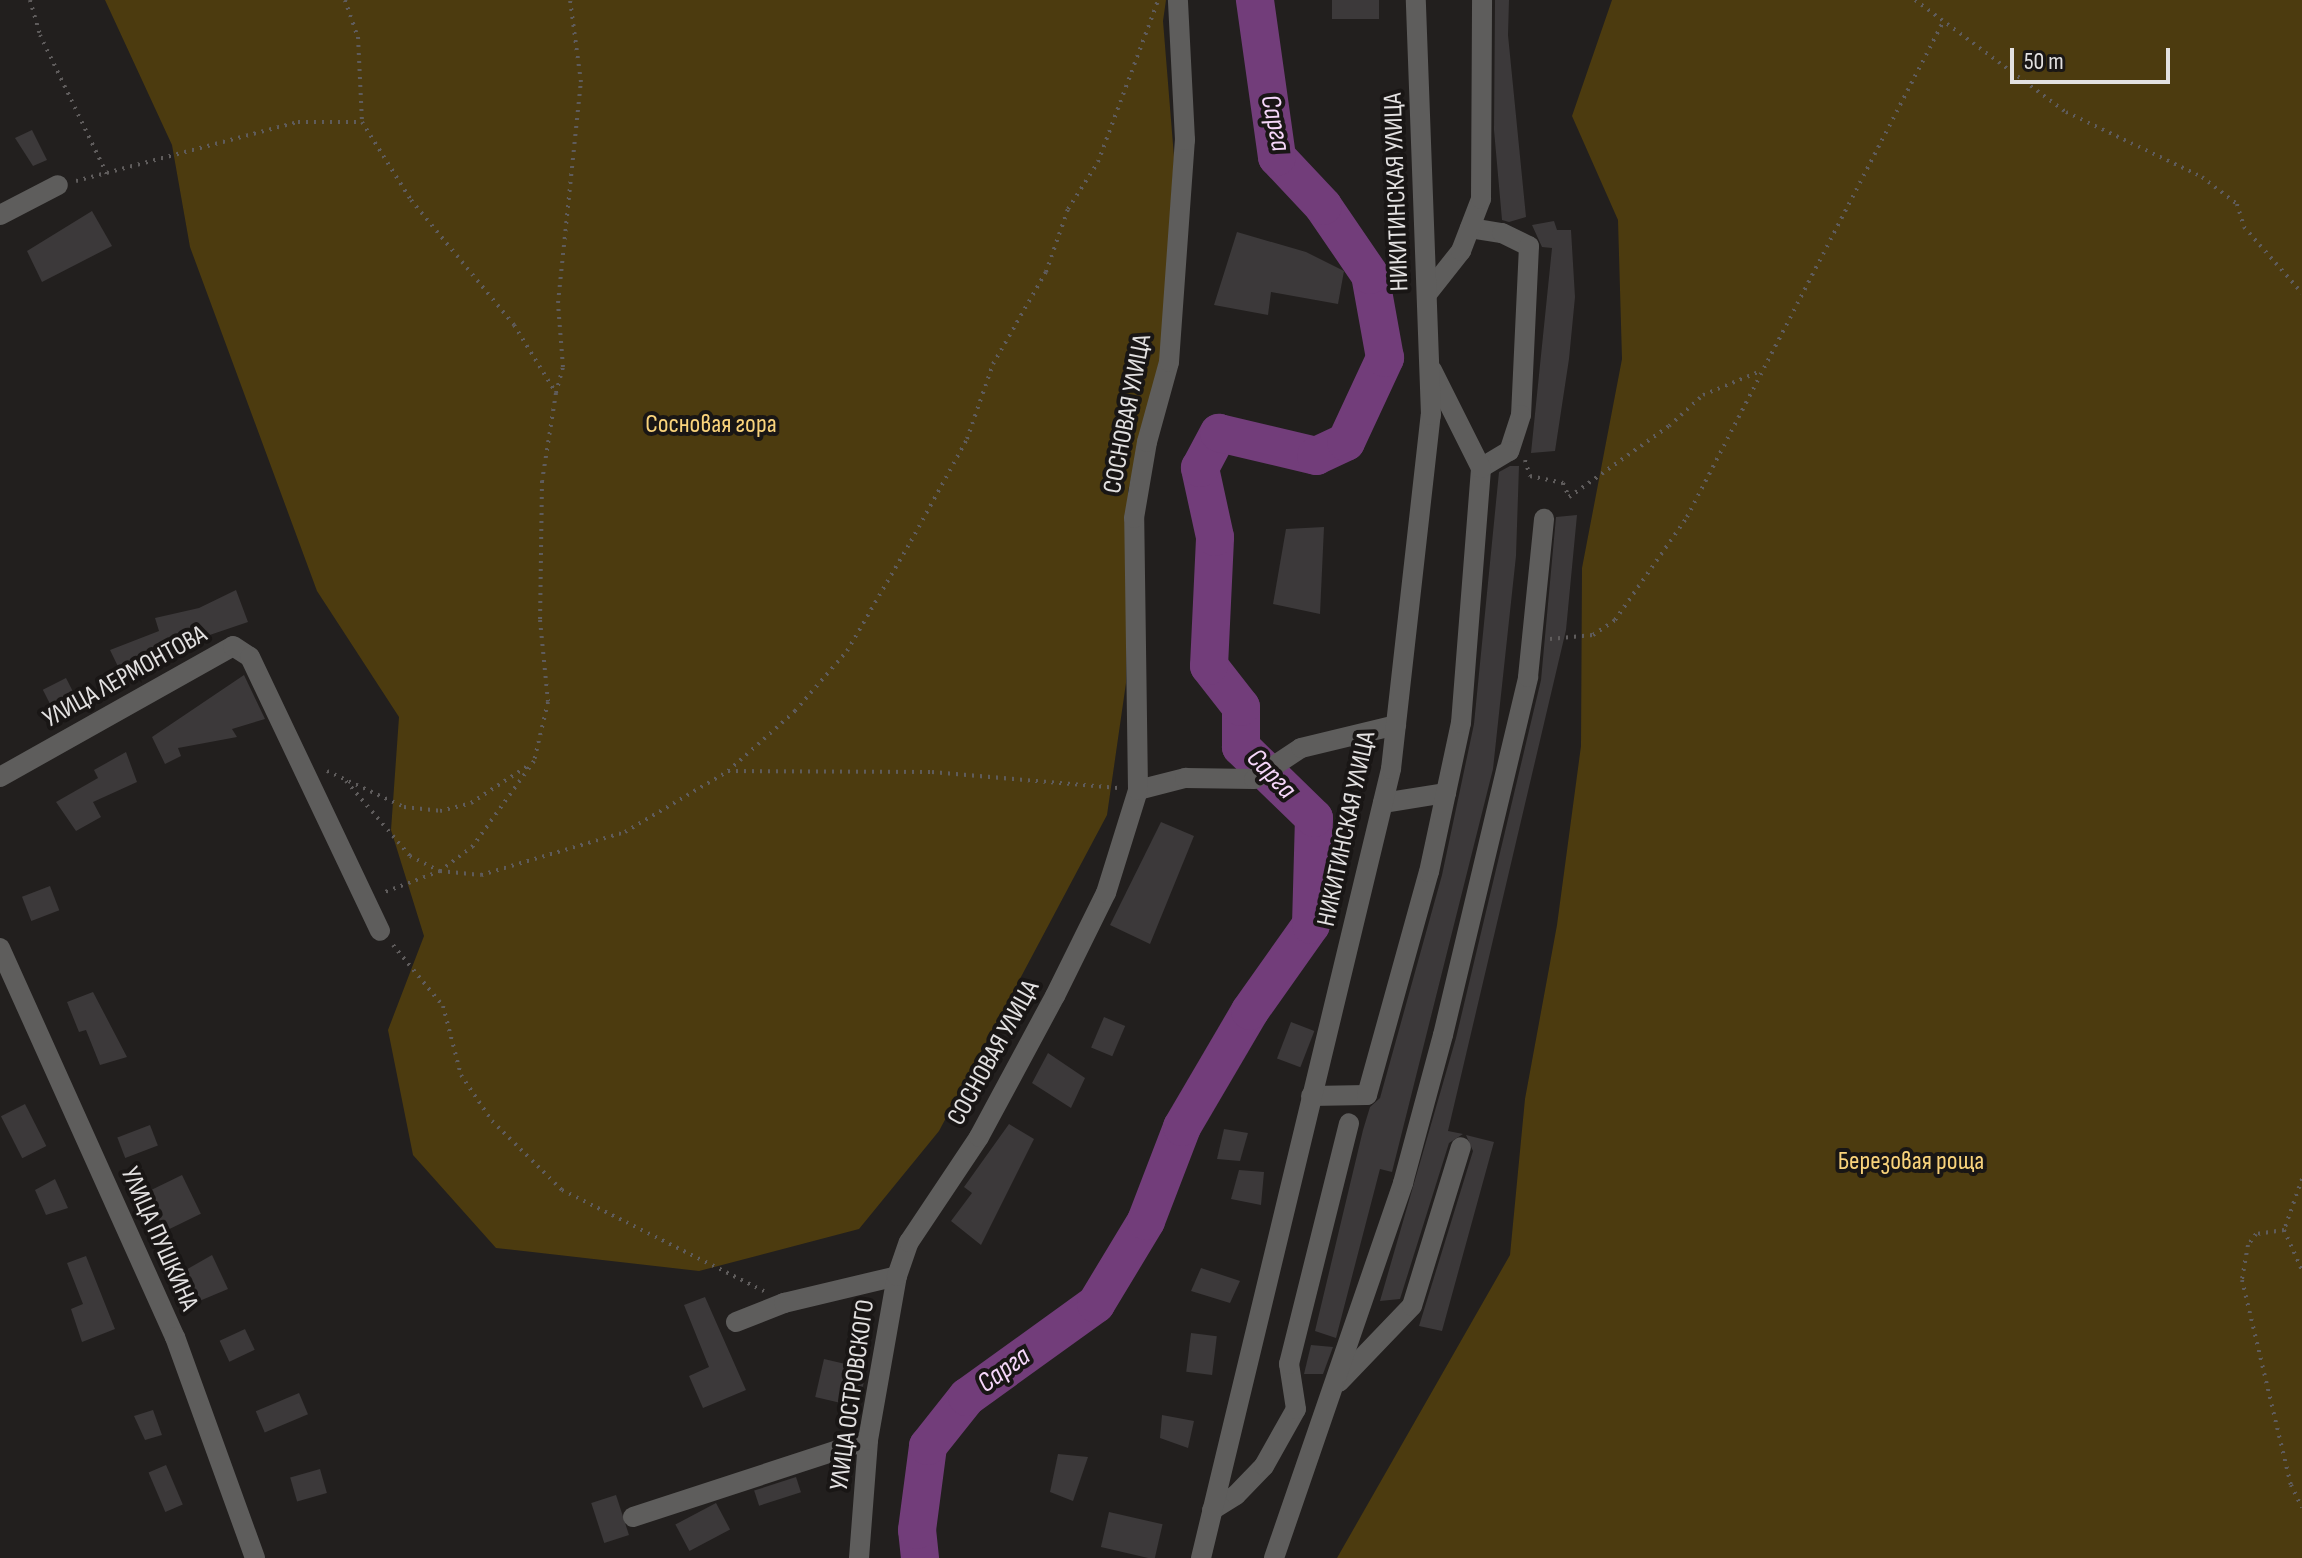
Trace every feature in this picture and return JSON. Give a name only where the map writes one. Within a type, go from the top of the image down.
[{"type":"street","name":"СОСНОВАЯ УЛИЦА","points":[[909,1242],[979,1137],[1055,996],[1106,893],[1138,790],[1134,518],[1147,442],[1169,362],[1185,140],[1178,0]]},
{"type":"street","name":"НИКИТИНСКАЯ УЛИЦА","points":[[1201,1558],[1383,803],[1396,725],[1431,415],[1416,0]]},
{"type":"street","points":[[1427,294],[1461,251],[1481,199],[1482,0]]},
{"type":"street","points":[[0,215],[58,185]]},
{"type":"street","points":[[1470,228],[1502,233],[1529,246],[1521,415],[1509,451],[1481,468]]},
{"type":"street","points":[[1311,1096],[1367,1095],[1429,872],[1446,793],[1469,647],[1481,468],[1430,366]]},
{"type":"street","points":[[1274,1558],[1327,1396],[1348,1349],[1403,1183],[1511,748],[1531,641],[1544,519]]},
{"type":"street","name":"УЛИЦА ЛЕРМОНТОВА","points":[[0,777],[233,646],[250,657],[304,767]]},
{"type":"street","points":[[1138,790],[1185,778],[1254,779],[1301,748],[1396,725]]},
{"type":"street","points":[[304,767],[380,931]]},
{"type":"street","points":[[1383,803],[1446,793]]},
{"type":"street","name":"УЛИЦА ПУШКИНА","points":[[0,948],[175,1337],[255,1558]]},
{"type":"street","points":[[1296,1409],[1289,1364],[1349,1123]]},
{"type":"street","points":[[1212,1510],[1236,1495],[1264,1466],[1296,1409],[1327,1396],[1412,1306],[1461,1147]]},
{"type":"street","name":"УЛИЦА ОСТРОВСКОГО","points":[[859,1558],[868,1440],[897,1276],[909,1242]]},
{"type":"street","points":[[736,1322],[784,1303],[897,1276]]},
{"type":"street","points":[[633,1517],[868,1440]]},
{"type":"path","points":[[30,0],[40,35],[107,174]]},
{"type":"path","points":[[345,0],[358,37],[362,122],[411,200],[514,325],[556,393]]},
{"type":"path","points":[[363,899],[440,871],[473,846],[534,761],[548,702],[540,620],[542,481],[563,367],[558,303],[581,82],[570,0]]},
{"type":"path","points":[[346,781],[410,856],[440,871],[481,875],[625,832],[728,771],[795,711],[847,651],[967,439],[993,364],[1046,272],[1068,209],[1098,162],[1158,0]]},
{"type":"path","points":[[1915,0],[1942,24],[2066,112],[2202,177],[2237,204],[2244,227],[2302,293]]},
{"type":"path","points":[[1531,641],[1593,635],[1615,620],[1687,517],[1942,24]]},
{"type":"path","points":[[58,185],[298,122],[362,122]]},
{"type":"path","points":[[1509,451],[1525,460],[1530,476],[1563,483],[1569,497],[1669,426],[1703,395],[1761,371]]},
{"type":"path","points":[[304,767],[346,781],[404,807],[440,811],[471,803],[534,761]]},
{"type":"path","points":[[728,771],[932,772],[1138,790]]},
{"type":"path","points":[[380,931],[443,1006],[461,1075],[492,1121],[536,1158],[562,1190],[651,1239],[696,1254],[784,1303]]},
{"type":"path","points":[[2302,1179],[2284,1230],[2302,1270]]},
{"type":"path","points":[[2284,1230],[2256,1234],[2248,1245],[2242,1280],[2287,1470],[2302,1508]]},
{"type":"green space","name":"Сосновая гора","points":[[105,0],[1166,0],[1163,21],[1174,157],[1161,359],[1128,491],[1126,683],[1107,815],[939,1131],[859,1229],[699,1271],[496,1248],[413,1155],[388,1030],[424,936],[391,830],[399,717],[317,591],[190,247],[172,145]]},
{"type":"green space","name":"Березовая роща","points":[[1612,0],[2302,0],[2302,1558],[1337,1558],[1510,1255],[1525,1099],[1557,925],[1581,746],[1582,568],[1622,359],[1618,220],[1572,116]]},
{"type":"building","points":[[1332,0],[1379,0],[1379,19],[1332,19]]},
{"type":"building","points":[[1495,0],[1509,0],[1508,35],[1526,217],[1509,222],[1502,220],[1494,130]]},
{"type":"building","points":[[32,130],[47,160],[33,166],[15,138]]},
{"type":"building","points":[[92,211],[112,246],[42,282],[27,251]]},
{"type":"building","points":[[1554,221],[1557,230],[1571,230],[1575,297],[1569,359],[1555,451],[1531,453],[1552,248],[1542,247],[1532,225]]},
{"type":"building","points":[[1237,232],[1306,252],[1344,271],[1338,304],[1271,292],[1268,315],[1214,305]]},
{"type":"building","points":[[1510,466],[1519,466],[1516,556],[1493,769],[1392,1172],[1380,1169],[1336,1338],[1315,1331],[1363,1130],[1370,1107],[1380,1098],[1442,875],[1474,724],[1499,472]]},
{"type":"building","points":[[1577,515],[1566,630],[1448,1131],[1463,1134],[1449,1143],[1400,1299],[1380,1301],[1456,1038],[1541,680],[1556,517]]},
{"type":"building","points":[[1324,527],[1320,614],[1273,604],[1286,529]]},
{"type":"building","points":[[236,590],[248,622],[142,658],[149,671],[125,681],[110,650],[159,631],[155,618],[199,608]]},
{"type":"building","points":[[244,675],[265,719],[232,729],[237,737],[178,748],[181,756],[165,764],[152,737]]},
{"type":"building","points":[[66,678],[80,706],[57,717],[43,690]]},
{"type":"building","points":[[126,752],[137,782],[93,802],[101,817],[76,831],[56,802],[98,778],[94,770]]},
{"type":"building","points":[[1161,822],[1194,836],[1150,944],[1110,925]]},
{"type":"building","points":[[50,886],[59,910],[31,921],[22,897]]},
{"type":"building","points":[[93,992],[127,1057],[100,1065],[86,1030],[79,1032],[67,1002]]},
{"type":"building","points":[[1104,1017],[1125,1026],[1112,1056],[1091,1047]]},
{"type":"building","points":[[1291,1022],[1314,1031],[1300,1067],[1277,1058]]},
{"type":"building","points":[[1048,1053],[1085,1078],[1071,1108],[1032,1083]]},
{"type":"building","points":[[25,1104],[46,1146],[22,1158],[1,1116]]},
{"type":"building","points":[[1009,1124],[1034,1139],[981,1245],[951,1221],[972,1193],[964,1187]]},
{"type":"building","points":[[150,1125],[158,1146],[125,1158],[117,1138]]},
{"type":"building","points":[[1224,1129],[1248,1133],[1240,1161],[1217,1159]]},
{"type":"building","points":[[1466,1135],[1494,1142],[1442,1331],[1419,1326],[1473,1151]]},
{"type":"building","points":[[1239,1170],[1264,1172],[1261,1205],[1231,1199]]},
{"type":"building","points":[[182,1175],[201,1214],[165,1231],[146,1193]]},
{"type":"building","points":[[55,1179],[68,1208],[46,1215],[35,1190]]},
{"type":"building","points":[[212,1255],[228,1289],[197,1302],[184,1271]]},
{"type":"building","points":[[86,1256],[115,1329],[82,1342],[71,1309],[83,1304],[67,1263]]},
{"type":"building","points":[[1201,1268],[1240,1281],[1230,1303],[1191,1291]]},
{"type":"building","points":[[705,1297],[746,1390],[703,1408],[689,1376],[709,1367],[684,1305]]},
{"type":"building","points":[[245,1329],[255,1350],[229,1362],[220,1341]]},
{"type":"building","points":[[1191,1333],[1217,1336],[1212,1375],[1186,1372]]},
{"type":"building","points":[[1311,1345],[1333,1347],[1323,1374],[1304,1374]]},
{"type":"building","points":[[824,1359],[867,1369],[858,1407],[815,1397]]},
{"type":"building","points":[[299,1393],[308,1414],[265,1433],[256,1411]]},
{"type":"building","points":[[153,1410],[162,1435],[145,1440],[134,1416]]},
{"type":"building","points":[[1162,1415],[1194,1421],[1188,1448],[1160,1438]]},
{"type":"building","points":[[1058,1454],[1088,1457],[1073,1501],[1050,1492]]},
{"type":"building","points":[[166,1465],[183,1505],[165,1512],[149,1472]]},
{"type":"building","points":[[320,1469],[327,1493],[297,1502],[290,1478]]},
{"type":"building","points":[[796,1477],[801,1492],[759,1506],[754,1491]]},
{"type":"building","points":[[616,1495],[629,1535],[604,1543],[591,1503]]},
{"type":"building","points":[[716,1503],[730,1529],[689,1551],[675,1525]]},
{"type":"building","points":[[1109,1512],[1163,1524],[1155,1558],[1101,1547]]},
{"type":"waterway","name":"Сарга","points":[[920,1558],[917,1530],[928,1446],[967,1397],[1096,1304],[1146,1221],[1182,1127],[1250,1011],[1311,925],[1314,818],[1241,747],[1241,707],[1209,666],[1215,537],[1200,468],[1219,433],[1316,456],[1346,442],[1385,358],[1370,275],[1323,206],[1277,157],[1255,0]]}]
